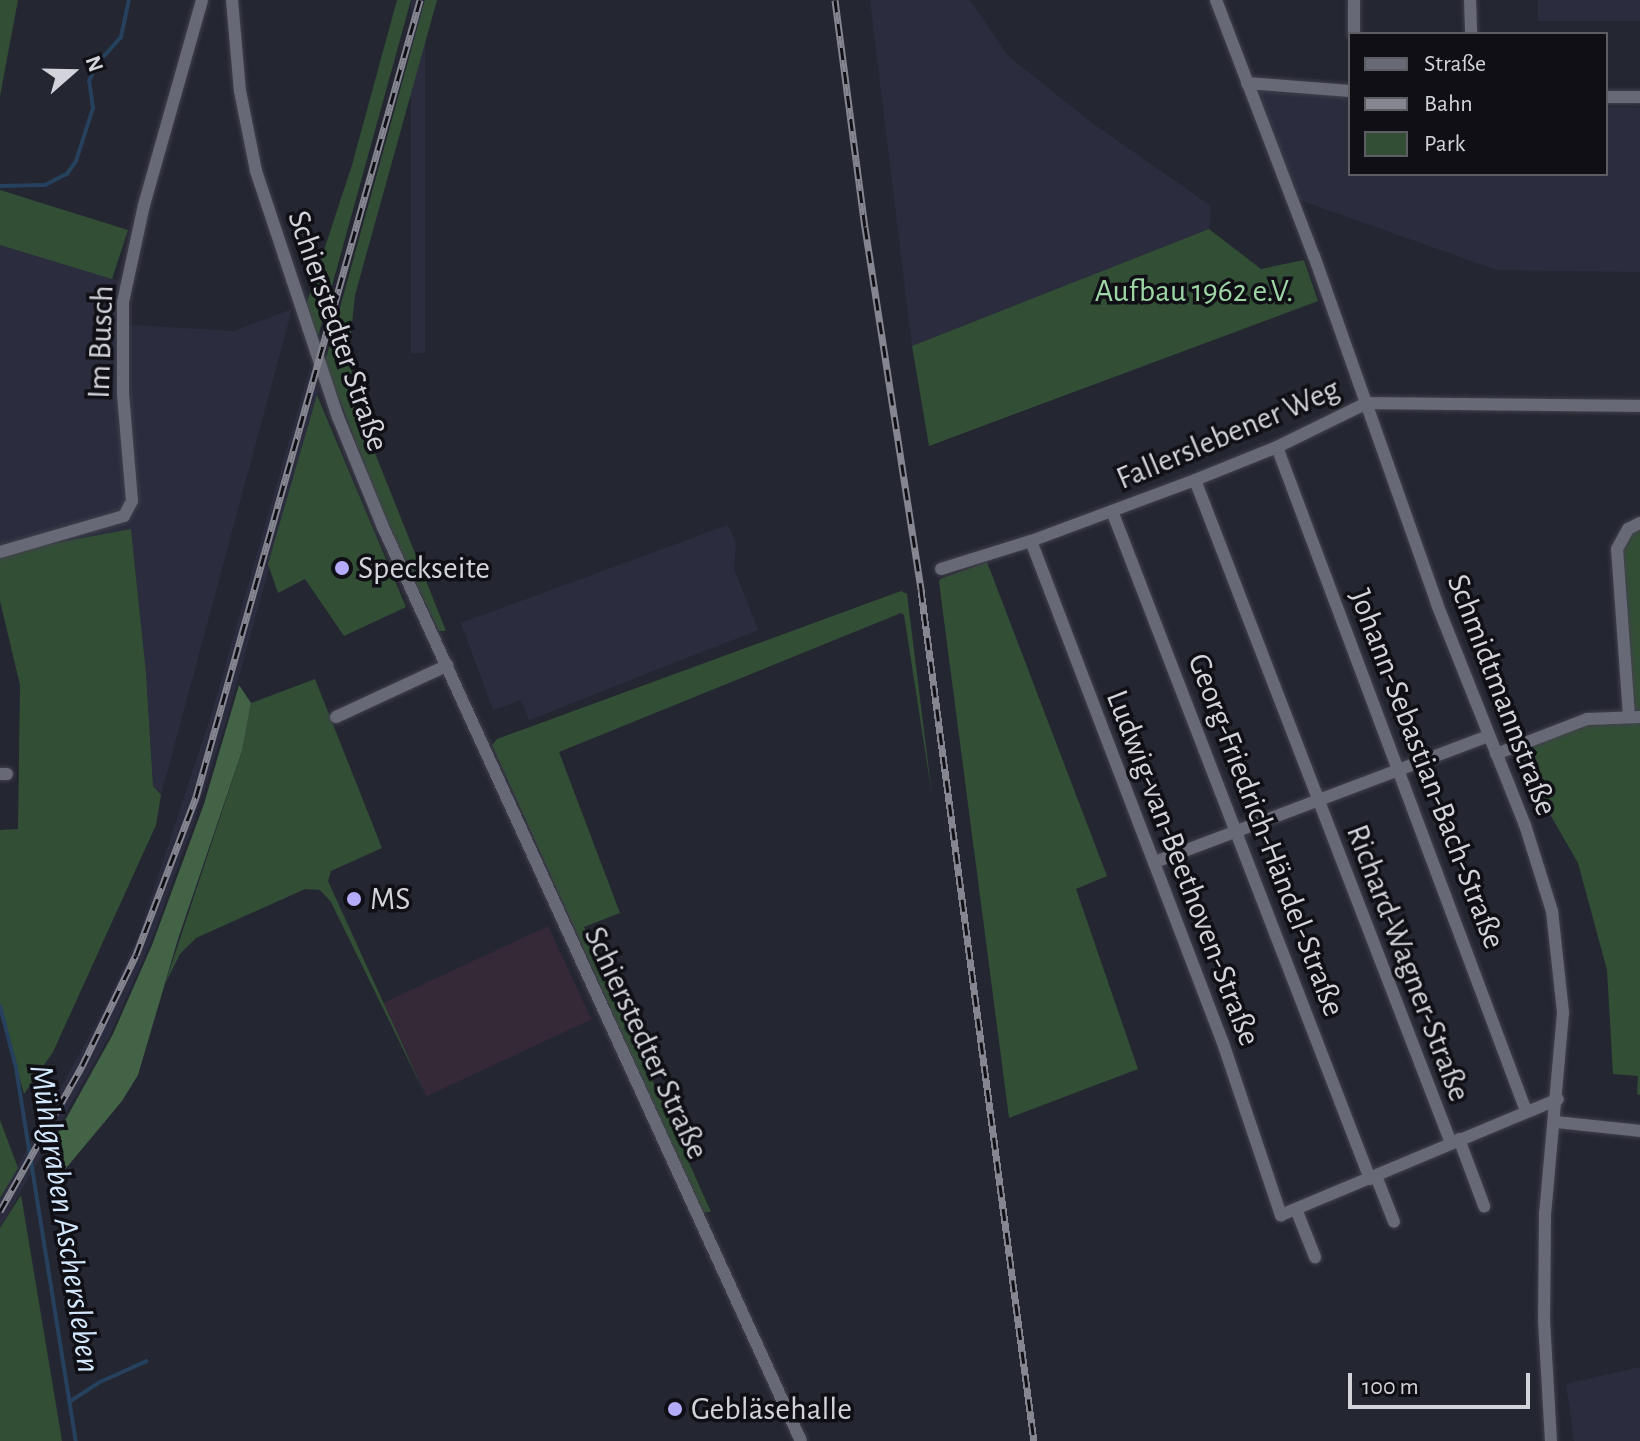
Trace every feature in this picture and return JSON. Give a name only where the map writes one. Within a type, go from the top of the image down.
[{"type":"street","name":"Im Busch","points":[[0,552],[124,516],[132,501],[123,394],[123,302],[144,205],[202,0]]},
{"type":"street","name":"Schierstedter Straße","points":[[232,0],[240,91],[256,171],[277,243],[343,430],[382,525],[801,1441]]},
{"type":"street","name":"Schmidtmannstraße","points":[[1216,0],[1367,403],[1437,604],[1525,825],[1552,911],[1563,1013],[1556,1122],[1545,1213],[1544,1305],[1551,1441]]},
{"type":"street","points":[[1354,0],[1354,32]]},
{"type":"street","points":[[1470,0],[1471,32]]},
{"type":"street","points":[[1247,83],[1348,91]]},
{"type":"street","points":[[1608,97],[1640,97]]},
{"type":"street","name":"Fallerslebener Weg","points":[[941,569],[1031,541],[1195,480],[1277,447],[1367,403],[1640,406]]},
{"type":"street","name":"Johann-Sebastian-Bach-Straße","points":[[1277,447],[1526,1111]]},
{"type":"street","name":"Richard-Wagner-Straße","points":[[1195,480],[1317,801],[1484,1206]]},
{"type":"street","name":"Georg-Friedrich-Händel-Straße","points":[[1112,511],[1373,1177],[1394,1222]]},
{"type":"street","points":[[1496,754],[1587,719],[1634,716],[1617,549],[1628,529],[1640,523]]},
{"type":"street","name":"Ludwig-van-Beethoven-Straße","points":[[1031,541],[1155,862],[1281,1215],[1296,1209]]},
{"type":"street","points":[[336,717],[448,665]]},
{"type":"street","name":"Richard-Wagner-Straße","points":[[1155,862],[1489,736]]},
{"type":"street","points":[[1315,1257],[1296,1209],[1558,1099]]},
{"type":"street","points":[[1556,1122],[1640,1131]]},
{"type":"shaded area","points":[[411,0],[425,0],[425,353],[411,353]]},
{"type":"shaded area","points":[[870,0],[970,0],[1007,55],[1092,123],[1211,206],[1209,229],[912,346]]},
{"type":"shaded area","points":[[1538,0],[1640,0],[1640,21],[1538,21]]},
{"type":"shaded area","points":[[1244,90],[1348,97],[1348,176],[1608,176],[1608,107],[1640,108],[1640,272],[1497,270],[1291,197]]},
{"type":"shaded area","points":[[0,245],[127,283],[123,329],[133,325],[234,331],[292,309],[161,795],[153,786],[146,673],[131,529],[0,553]]},
{"type":"shaded area","points":[[310,367],[319,391],[226,722],[194,822],[150,944],[109,1037],[0,1228],[0,1198],[104,1009],[139,934],[212,712]]},
{"type":"shaded area","points":[[728,525],[736,543],[734,569],[758,630],[529,720],[521,700],[493,710],[461,623]]},
{"type":"shaded area","points":[[548,926],[592,1019],[427,1096],[383,1003]]},
{"type":"shaded area","points":[[1640,1367],[1640,1441],[1574,1441],[1566,1384]]},
{"type":"green space","points":[[0,0],[18,0],[0,96]]},
{"type":"green space","points":[[397,0],[411,0],[317,340],[306,305],[352,165]]},
{"type":"green space","points":[[425,0],[437,0],[355,295],[350,342],[353,398],[446,631],[439,631],[389,528],[325,362]]},
{"type":"green space","points":[[0,190],[128,230],[112,279],[0,245]]},
{"type":"green space","name":"Aufbau 1962 e.V.","points":[[1209,229],[1261,269],[1304,260],[1318,301],[929,446],[912,346]]},
{"type":"green space","points":[[317,395],[406,607],[344,636],[305,579],[278,593],[268,564]]},
{"type":"green space","points":[[1640,523],[1640,1095],[1637,1094],[1638,1076],[1613,1074],[1607,970],[1578,863],[1512,748],[1587,719],[1629,716],[1617,549]]},
{"type":"green space","points":[[131,529],[146,673],[153,786],[161,795],[156,825],[53,1052],[24,1094],[0,1005],[0,830],[18,829],[20,685],[0,601],[0,553]]},
{"type":"green space","points":[[987,562],[1107,876],[1076,889],[1138,1069],[1009,1118],[939,582]]},
{"type":"green space","points":[[901,591],[907,594],[932,795],[904,615],[901,613],[559,752],[620,913],[584,927],[711,1212],[702,1212],[492,745],[497,739]]},
{"type":"green space","points":[[315,679],[382,848],[331,871],[328,881],[425,1094],[331,902],[320,890],[305,889],[196,938],[180,954],[165,984],[242,751],[251,703]]},
{"type":"green space","points":[[239,685],[251,703],[242,751],[178,939],[138,1075],[122,1101],[57,1179],[48,1175],[42,1162],[113,1034],[152,945],[204,804]]},
{"type":"green space","points":[[0,1120],[18,1168],[0,1198]]},
{"type":"green space","points":[[21,1195],[62,1441],[0,1441],[0,1228]]},
{"type":"waterway","name":"Mühlgraben Aschersleben","points":[[104,56],[121,37],[129,0]]},
{"type":"waterway","name":"Mühlgraben Aschersleben","points":[[0,186],[45,185],[67,174],[76,161],[93,108],[89,81],[98,62]]},
{"type":"waterway","name":"Mühlgraben Aschersleben","points":[[0,1006],[16,1068],[76,1441]]},
{"type":"waterway","points":[[69,1402],[100,1382],[147,1361]]},
{"type":"railway","points":[[0,1211],[82,1066],[136,955],[196,797],[420,0]]},
{"type":"railway","points":[[835,0],[865,227],[921,590],[1034,1441]]},
{"type":"place","name":"Speckseite","points":[[342,568]]},
{"type":"place","name":"MS","points":[[354,899]]},
{"type":"place","name":"Gebläsehalle","points":[[675,1409]]}]
